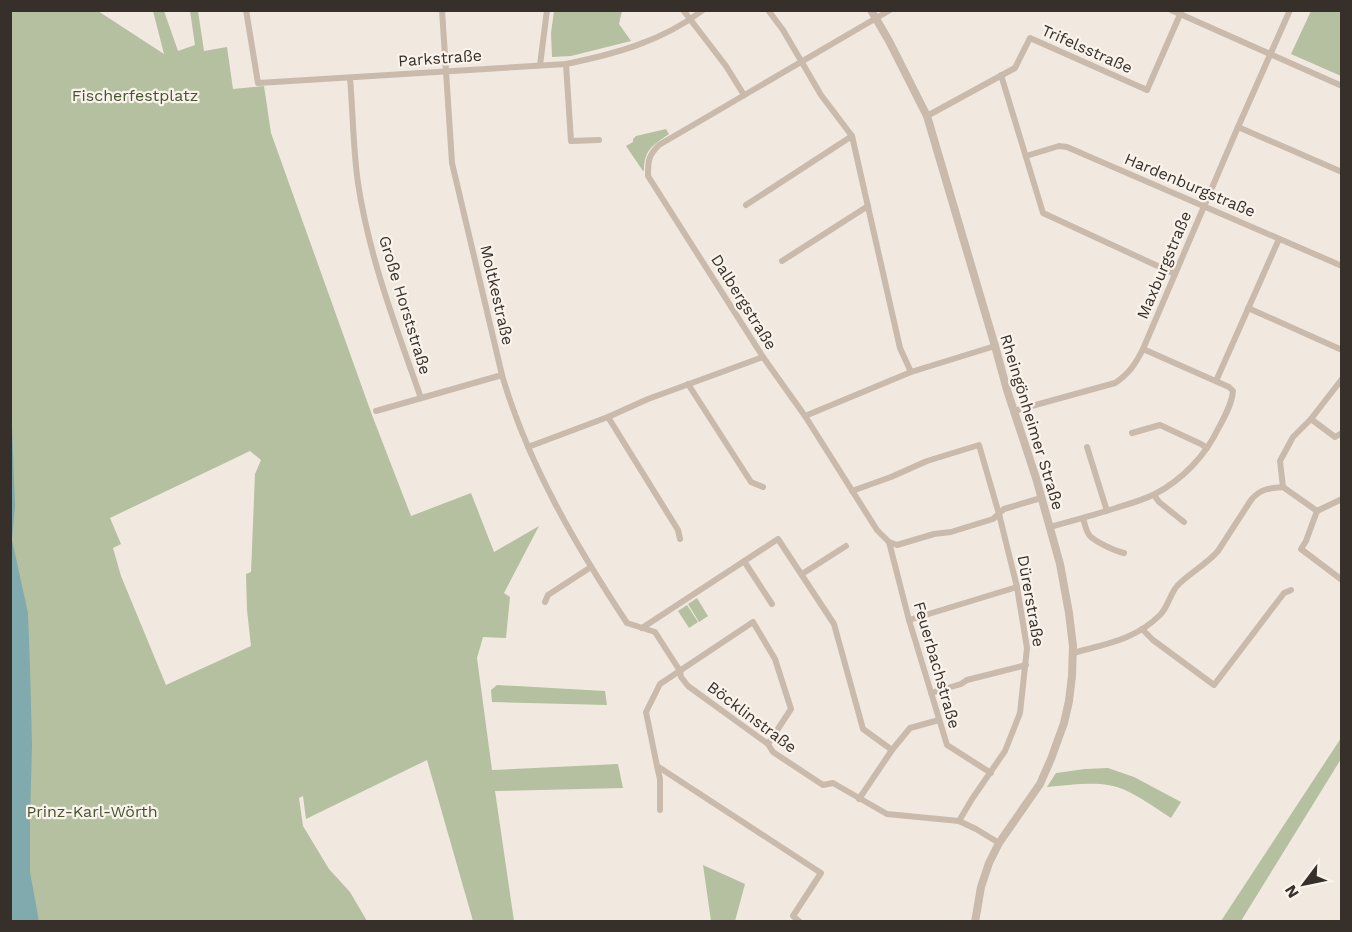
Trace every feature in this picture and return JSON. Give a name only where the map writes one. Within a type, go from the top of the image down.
[{"type":"street","name":"Parkstraße","points":[[246,10],[258,84],[566,64],[608,56],[643,44],[679,27],[703,10]]},
{"type":"street","name":"Moltkestraße","points":[[442,10],[452,163],[502,375],[510,403],[528,447],[591,567]]},
{"type":"street","points":[[540,65],[547,10]]},
{"type":"street","points":[[683,10],[726,66],[744,95]]},
{"type":"street","points":[[768,10],[783,30],[821,95],[852,136],[900,348],[911,372]]},
{"type":"street","name":"Rheingönheimer Straße","points":[[871,10],[927,116],[1007,390],[1050,527],[1069,613],[1072,653],[1069,701],[1064,723],[1040,784],[999,843],[989,863],[981,887],[975,921]]},
{"type":"street","name":"Dalbergstraße","points":[[889,542],[877,530],[805,416],[763,357],[648,176],[648,161],[659,145],[891,10]]},
{"type":"street","points":[[1171,10],[1181,12],[1341,86]]},
{"type":"street","name":"Maxburgstraße","points":[[1014,411],[1115,383],[1135,365],[1290,10]]},
{"type":"street","name":"Trifelsstraße","points":[[927,116],[1015,68],[1030,38],[1147,90],[1181,12]]},
{"type":"street","points":[[566,64],[571,141],[599,140]]},
{"type":"street","points":[[1001,75],[1043,213],[1175,274]]},
{"type":"street","name":"Große Horststraße","points":[[350,78],[358,182],[374,261],[420,398]]},
{"type":"street","points":[[1238,127],[1341,172]]},
{"type":"street","points":[[746,205],[852,136]]},
{"type":"street","name":"Hardenburgstraße","points":[[1026,156],[1059,146],[1067,147],[1341,266]]},
{"type":"street","points":[[782,261],[868,206]]},
{"type":"street","points":[[1216,381],[1279,239]]},
{"type":"street","points":[[1248,308],[1341,350]]},
{"type":"street","points":[[805,416],[911,372],[995,346]]},
{"type":"street","points":[[1050,527],[1154,495],[1181,476],[1197,461],[1221,424],[1233,394],[1229,387],[1143,349]]},
{"type":"street","points":[[528,447],[608,417],[648,399],[763,357]]},
{"type":"street","points":[[376,411],[502,375]]},
{"type":"street","points":[[1283,488],[1280,461],[1293,437],[1341,379]]},
{"type":"street","points":[[688,384],[751,482],[763,487]]},
{"type":"street","points":[[608,417],[678,530],[680,539]]},
{"type":"street","points":[[1311,418],[1335,437],[1341,433]]},
{"type":"street","points":[[1132,433],[1160,425],[1207,448]]},
{"type":"street","name":"Dürerstraße","points":[[852,491],[927,461],[979,445],[1017,587],[1027,648],[1020,713],[1005,751],[959,821]]},
{"type":"street","points":[[1087,447],[1107,511]]},
{"type":"street","points":[[1072,653],[1128,638],[1162,613],[1171,593],[1192,572],[1213,557],[1256,494],[1263,489],[1283,488],[1317,511]]},
{"type":"street","points":[[1154,495],[1159,502],[1184,522]]},
{"type":"street","points":[[889,542],[897,544],[951,532],[993,519],[1004,509],[1041,498]]},
{"type":"street","points":[[1341,499],[1317,511],[1301,549],[1341,580]]},
{"type":"street","points":[[1083,518],[1091,537],[1117,552],[1124,553]]},
{"type":"street","points":[[642,628],[778,539],[834,624],[863,729],[892,750]]},
{"type":"street","name":"Feuerbachstraße","points":[[889,542],[909,620],[947,745],[991,773]]},
{"type":"street","points":[[802,574],[846,546]]},
{"type":"street","points":[[744,561],[772,604]]},
{"type":"street","points":[[545,602],[548,595],[591,567]]},
{"type":"street","name":"Böcklinstraße","points":[[591,567],[627,623],[655,632],[688,687],[768,744],[773,752],[823,784],[832,783],[886,814],[959,821],[999,843]]},
{"type":"street","points":[[909,620],[1017,587]]},
{"type":"street","points":[[1142,629],[1153,640],[1214,685],[1284,593],[1291,590]]},
{"type":"street","points":[[660,810],[660,779],[646,712],[660,684],[753,622],[775,659],[791,709],[768,744]]},
{"type":"street","points":[[931,693],[967,680],[1026,665]]},
{"type":"street","points":[[859,799],[910,728],[939,720]]},
{"type":"street","points":[[657,766],[821,873],[793,916],[800,921]]},
{"type":"green space","points":[[10,11],[98,11],[164,54],[153,11],[164,11],[178,51],[195,45],[190,11],[198,11],[204,51],[227,47],[233,89],[264,86],[271,133],[372,415],[411,516],[471,493],[494,552],[539,526],[504,593],[510,597],[506,638],[483,637],[477,658],[492,770],[618,764],[623,788],[495,791],[514,921],[473,921],[427,760],[306,819],[303,796],[299,798],[303,826],[329,869],[350,892],[367,921],[11,921]],"holes":[[[250,451],[261,460],[255,474],[251,572],[246,574],[251,646],[166,685],[121,576],[113,548],[121,544],[110,518]]]},
{"type":"green space","points":[[554,11],[622,11],[619,24],[631,41],[571,56],[552,57],[551,33]]},
{"type":"green space","points":[[1311,11],[1341,11],[1341,76],[1291,54]]},
{"type":"green space","points":[[666,129],[669,134],[650,149],[643,171],[626,146],[633,142],[636,136]]},
{"type":"green space","points":[[697,598],[708,616],[699,622],[688,604]]},
{"type":"green space","points":[[687,605],[698,622],[689,628],[678,611]]},
{"type":"green space","points":[[497,685],[605,691],[607,705],[492,702],[491,690]]},
{"type":"green space","points":[[1341,738],[1341,759],[1241,921],[1221,921]]},
{"type":"green space","points":[[1108,768],[1134,777],[1181,802],[1171,818],[1118,787],[1088,784],[1047,787],[1056,773]]},
{"type":"green space","points":[[703,865],[745,884],[735,921],[711,921]]},
{"type":"water","points":[[11,399],[15,506],[12,540],[28,613],[32,745],[30,872],[39,921],[11,921]]},
{"type":"park label","name":"Fischerfestplatz","points":[[135,95]]},
{"type":"park label","name":"Prinz-Karl-Wörth","points":[[92,811]]}]
